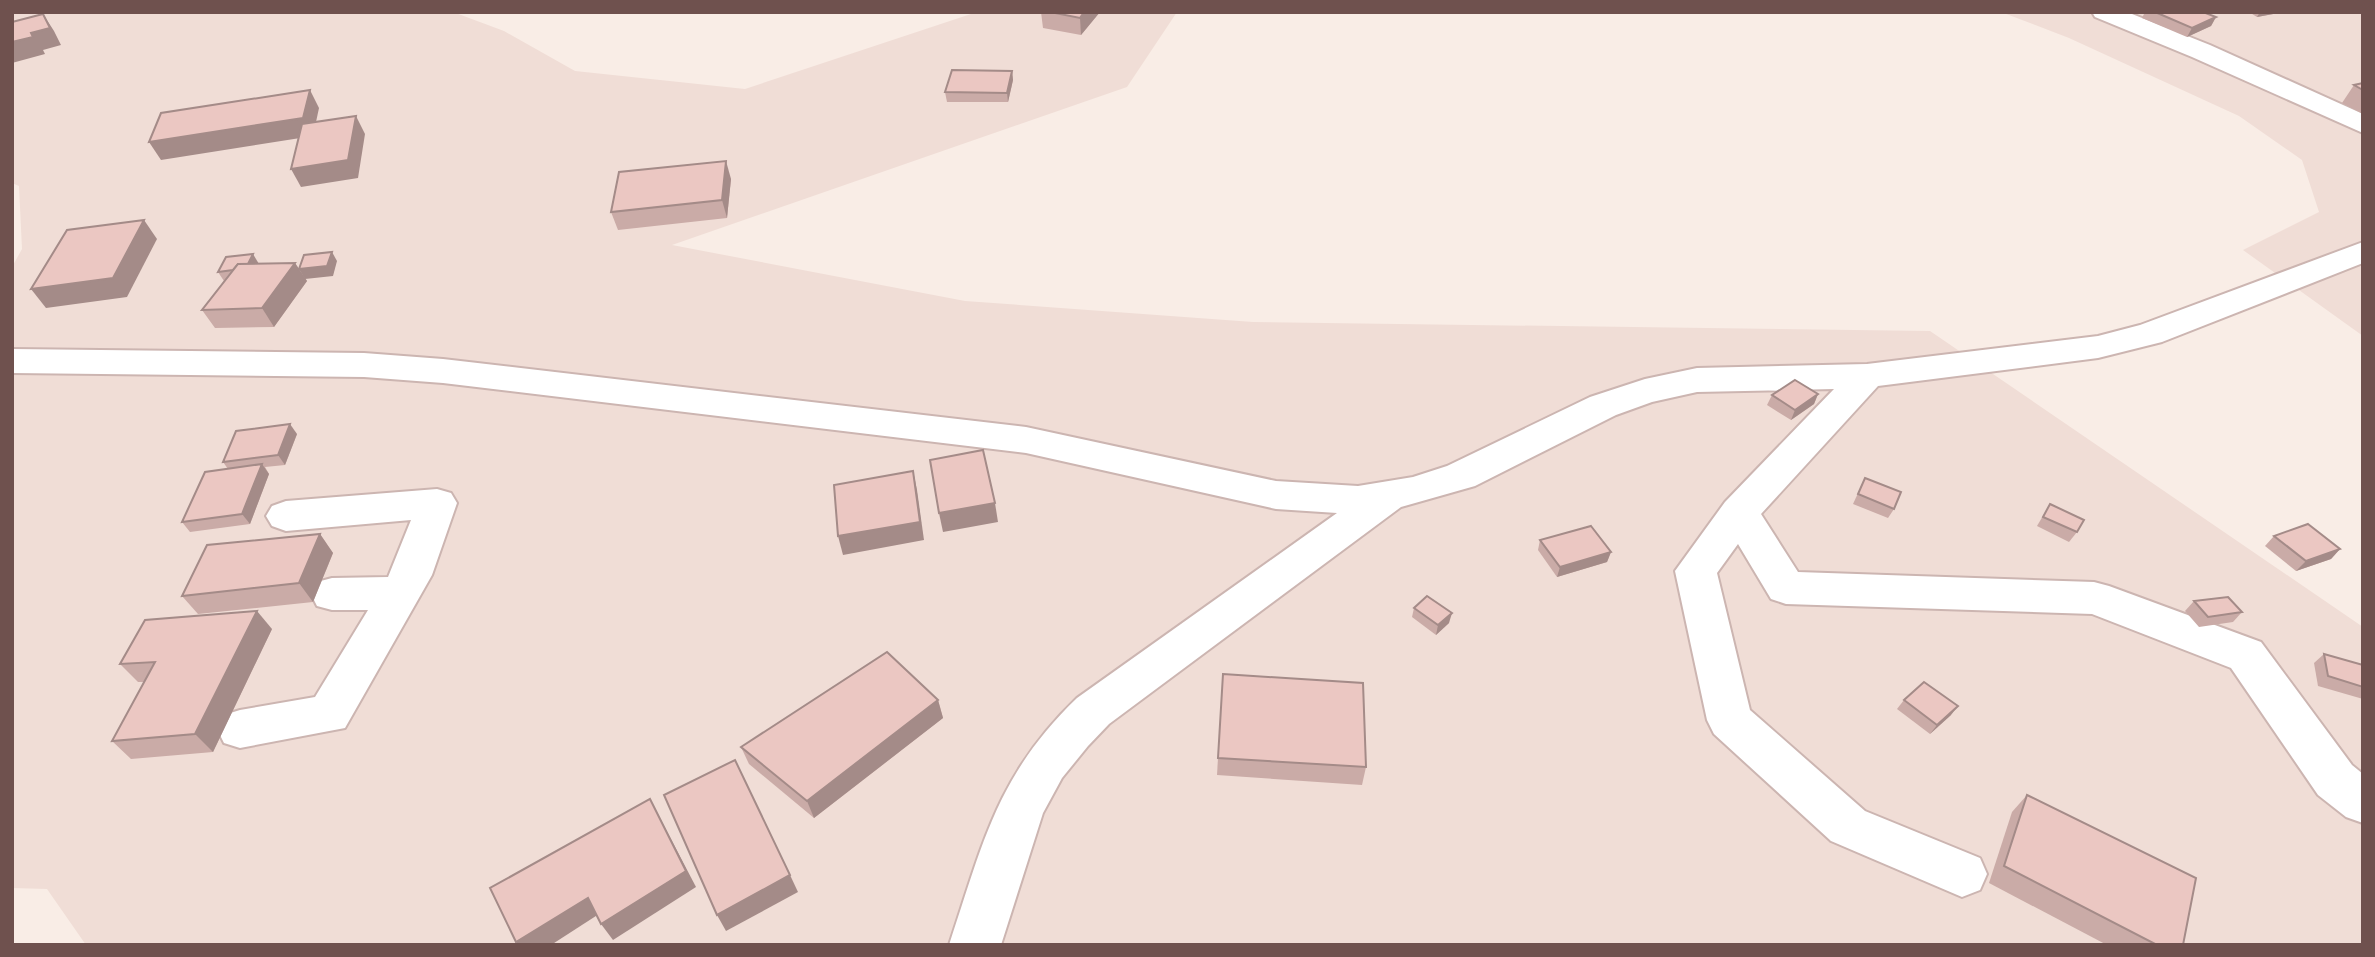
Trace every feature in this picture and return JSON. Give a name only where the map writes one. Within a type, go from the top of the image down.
[{"type":"street","points":[[2104,12],[2201,51],[2363,125]]},
{"type":"street","points":[[12,361],[364,365],[443,370],[1026,440],[1301,499],[1358,500],[1389,496],[1461,476],[1603,406],[1645,391],[1698,380],[1867,376],[2098,348],[2150,334],[2363,253]]},
{"type":"street","points":[[1867,376],[1739,512],[1696,571],[1730,720],[1848,826],[1962,874]]},
{"type":"street","points":[[975,945],[1020,812],[1040,773],[1062,743],[1093,711],[1389,496]]},
{"type":"street","points":[[240,729],[329,714],[411,575],[437,503],[286,516]]},
{"type":"street","points":[[1739,512],[1786,588],[1899,594],[2094,598],[2246,654],[2335,780],[2363,802]]},
{"type":"street","points":[[331,594],[401,593]]},
{"type":"shaded area","points":[[12,12],[453,12],[504,31],[575,71],[745,89],[977,12],[1177,12],[1127,87],[672,245],[965,301],[1253,322],[1930,331],[2363,627],[2363,945],[86,945],[47,889],[12,888],[12,267],[22,249],[19,186],[12,183]]},
{"type":"shaded area","points":[[2001,12],[2363,12],[2363,336],[2243,250],[2319,212],[2302,160],[2239,116],[2069,38]]},
{"type":"building","points":[[1050,12],[1084,12],[1080,18]]},
{"type":"building","points":[[2155,12],[2203,12],[2216,17],[2192,28]]},
{"type":"building","points":[[43,14],[50,28],[31,33],[33,37],[12,42],[12,22]]},
{"type":"building","points":[[952,70],[1012,71],[1007,93],[945,92]]},
{"type":"building","points":[[2363,83],[2363,90],[2354,85]]},
{"type":"building","points":[[310,90],[303,118],[149,142],[161,113]]},
{"type":"building","points":[[356,116],[348,160],[291,169],[302,124]]},
{"type":"building","points":[[726,161],[722,200],[611,212],[619,172]]},
{"type":"building","points":[[144,220],[113,278],[31,289],[67,230]]},
{"type":"building","points":[[332,252],[327,266],[299,269],[304,255]]},
{"type":"building","points":[[253,254],[248,264],[238,264],[233,270],[218,272],[226,257]]},
{"type":"building","points":[[295,263],[262,308],[202,310],[238,264]]},
{"type":"building","points":[[1795,380],[1818,394],[1795,410],[1772,395]]},
{"type":"building","points":[[290,424],[278,455],[223,462],[236,431]]},
{"type":"building","points":[[983,450],[995,503],[939,513],[930,460]]},
{"type":"building","points":[[262,464],[242,514],[182,522],[205,472]]},
{"type":"building","points":[[913,471],[920,522],[838,536],[834,485]]},
{"type":"building","points":[[1865,478],[1901,492],[1894,509],[1858,494]]},
{"type":"building","points":[[2050,504],[2084,520],[2077,532],[2043,517]]},
{"type":"building","points":[[2308,524],[2340,549],[2306,561],[2274,536]]},
{"type":"building","points":[[1591,526],[1611,552],[1560,567],[1540,540]]},
{"type":"building","points":[[320,534],[299,583],[182,596],[207,545]]},
{"type":"building","points":[[1427,596],[1452,613],[1438,625],[1414,608]]},
{"type":"building","points":[[2228,597],[2242,612],[2208,617],[2194,601]]},
{"type":"building","points":[[257,611],[195,734],[112,741],[155,662],[120,664],[145,620]]},
{"type":"building","points":[[887,652],[938,700],[807,801],[741,747]]},
{"type":"building","points":[[2324,654],[2363,665],[2363,687],[2328,676]]},
{"type":"building","points":[[1223,674],[1363,683],[1366,767],[1218,758]]},
{"type":"building","points":[[1924,682],[1958,706],[1937,725],[1904,700]]},
{"type":"building","points":[[735,760],[790,875],[717,915],[664,795]]},
{"type":"building","points":[[2027,795],[2196,878],[2183,945],[2157,945],[2004,866]]},
{"type":"building","points":[[650,799],[686,871],[601,924],[588,898],[516,942],[490,888]]}]
